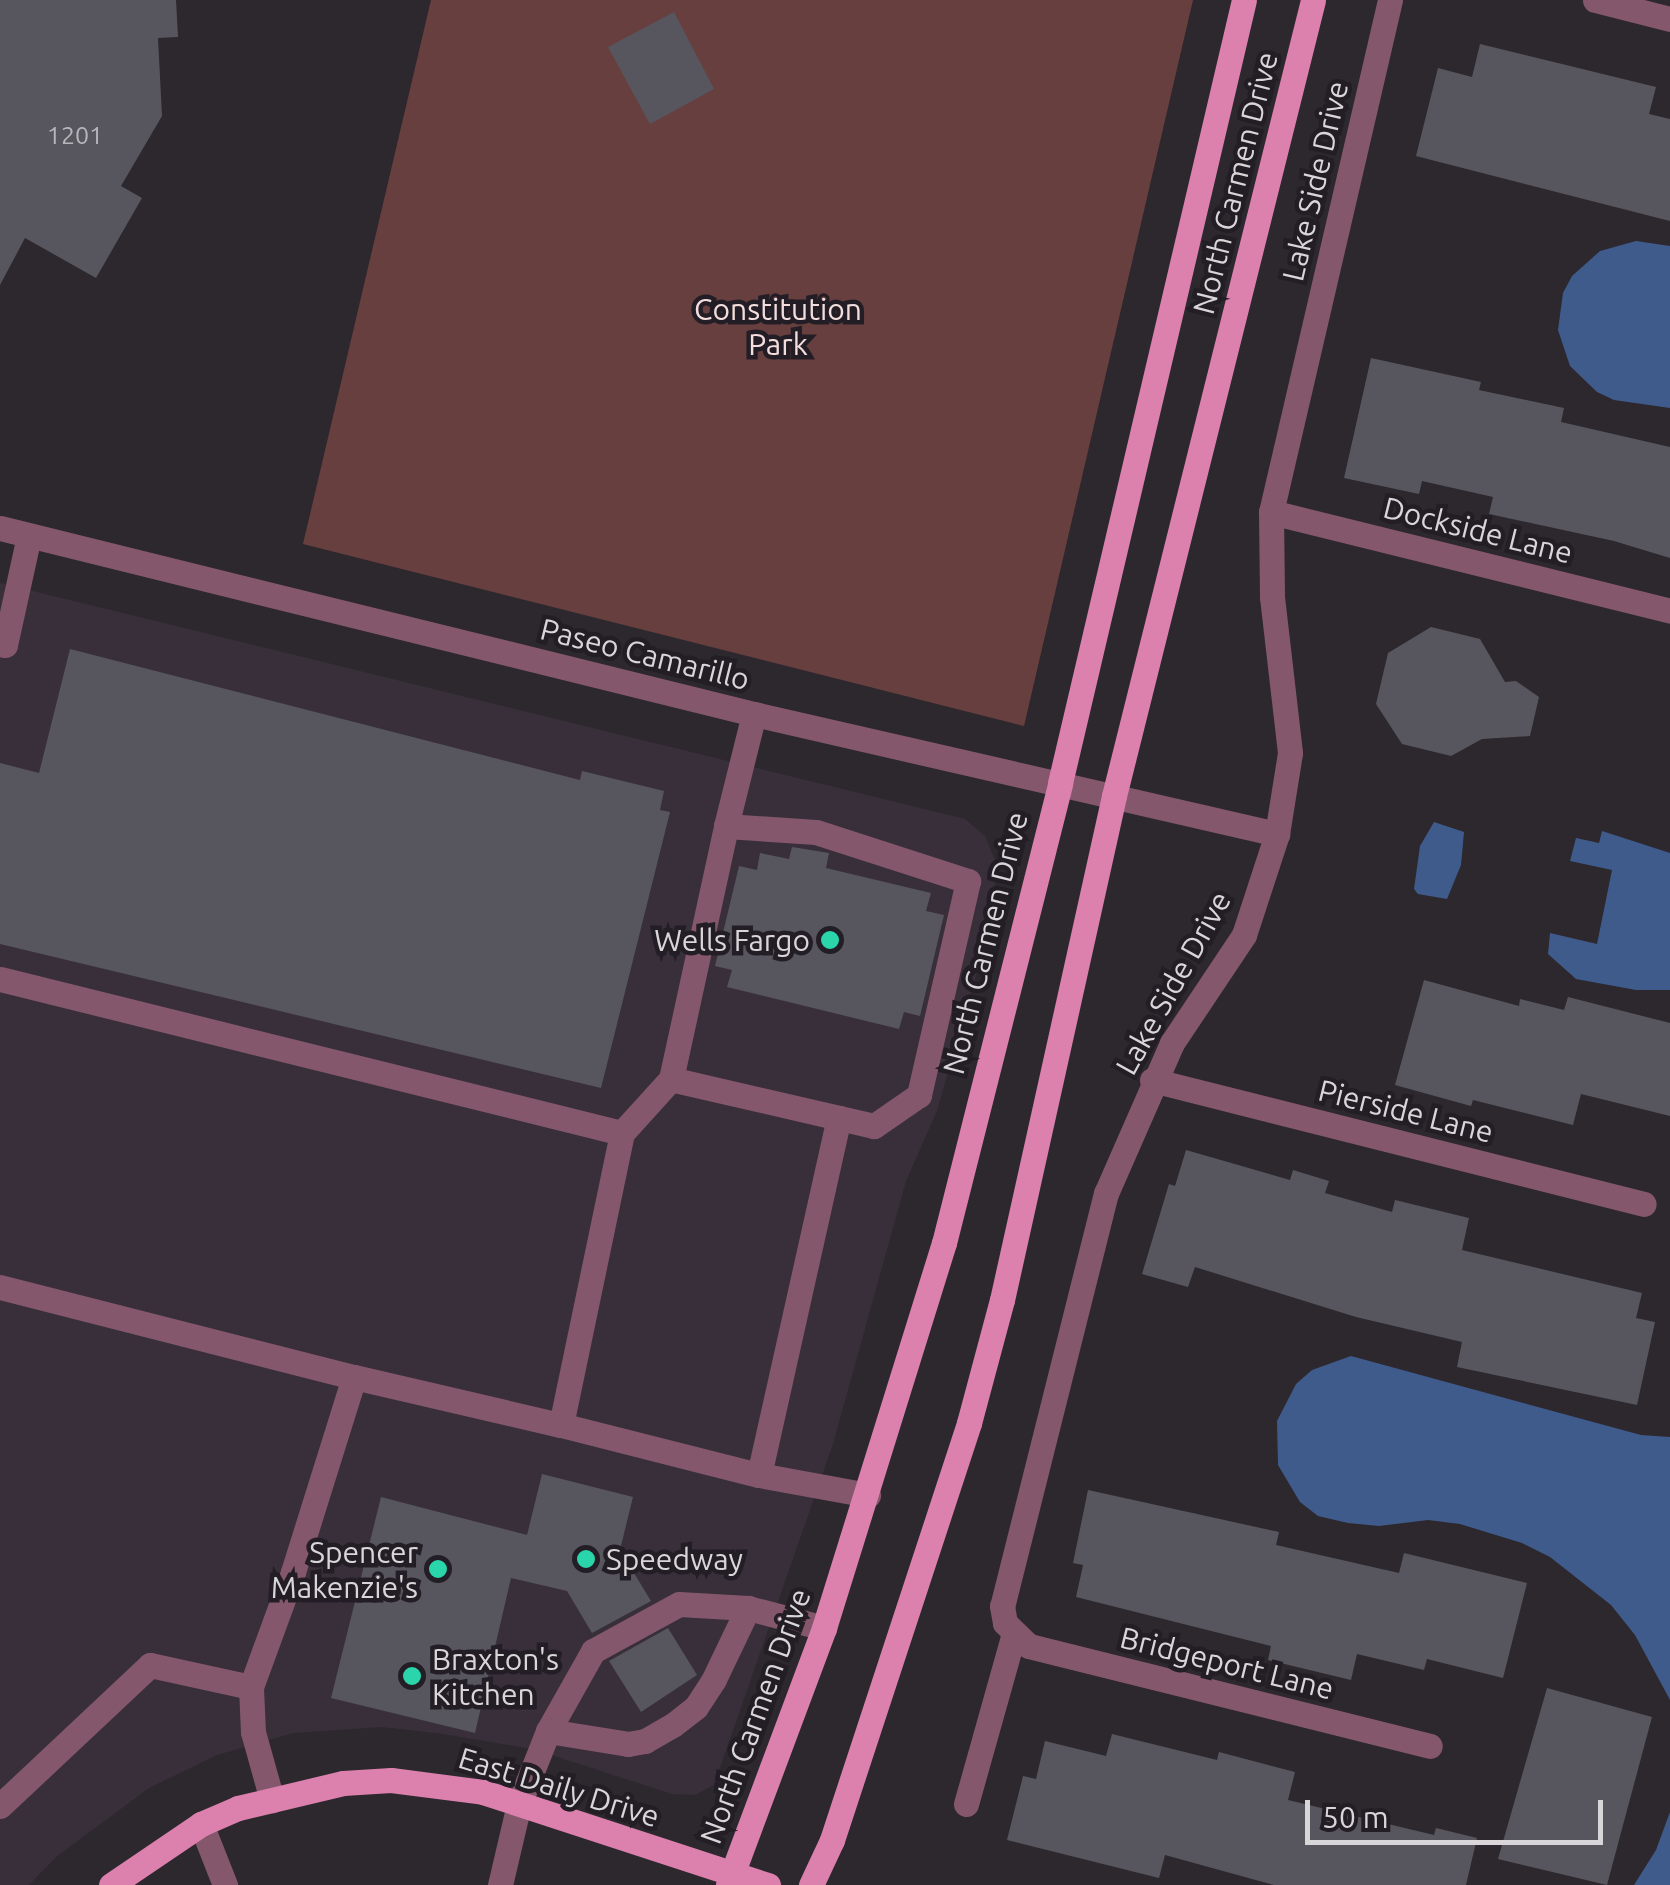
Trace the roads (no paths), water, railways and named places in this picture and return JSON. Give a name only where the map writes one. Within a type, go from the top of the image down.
[{"type":"main road","name":"North Carmen Drive","points":[[730,1880],[824,1628],[944,1243],[1060,783],[1244,0]]},
{"type":"main road","name":"North Carmen Drive","points":[[811,1885],[832,1840],[969,1423],[1006,1282],[1114,796],[1314,0]]},
{"type":"main road","name":"East Daily Drive","points":[[112,1885],[201,1824],[272,1800],[342,1783],[391,1780],[483,1792],[730,1880],[768,1885]]},
{"type":"street","name":"Lake Side Drive","points":[[1014,1633],[1005,1622],[1002,1606],[1006,1576],[1106,1193],[1152,1080],[1244,935],[1276,834],[1290,753],[1272,598],[1271,512],[1390,0]]},
{"type":"street","points":[[1595,0],[1670,19]]},
{"type":"street","name":"Dockside Lane","points":[[1271,512],[1670,612]]},
{"type":"street","name":"Paseo Camarillo","points":[[0,528],[754,714],[1276,834]]},
{"type":"street","points":[[0,644],[5,646],[29,536]]},
{"type":"street","points":[[561,1425],[622,1132],[671,1078],[754,714]]},
{"type":"street","points":[[671,1078],[874,1126],[919,1095],[968,882],[816,832],[726,826]]},
{"type":"street","points":[[0,980],[622,1132]]},
{"type":"street","name":"Pierside Lane","points":[[1152,1080],[1644,1204]]},
{"type":"street","points":[[759,1475],[840,1118]]},
{"type":"street","points":[[0,1287],[759,1475],[868,1495]]},
{"type":"street","points":[[272,1800],[253,1732],[251,1687],[293,1572],[354,1377]]},
{"type":"street","points":[[500,1885],[519,1804],[548,1731],[594,1651],[679,1604],[748,1608],[824,1628]]},
{"type":"street","points":[[548,1731],[628,1744],[645,1742],[673,1725],[696,1708],[748,1608]]},
{"type":"street","points":[[966,1804],[1014,1633]]},
{"type":"street","name":"Bridgeport Lane","points":[[1014,1633],[1029,1646],[1057,1654],[1430,1746]]},
{"type":"street","points":[[0,1806],[150,1665],[251,1687]]},
{"type":"street","points":[[201,1824],[225,1885]]},
{"type":"water","points":[[1636,241],[1670,246],[1670,408],[1614,400],[1597,392],[1570,366],[1558,330],[1563,293],[1572,276],[1600,251]]},
{"type":"water","points":[[1434,822],[1464,832],[1461,865],[1447,899],[1418,894],[1414,889],[1420,846]]},
{"type":"water","points":[[1602,831],[1670,853],[1670,990],[1636,990],[1576,979],[1548,954],[1550,933],[1597,944],[1612,870],[1570,861],[1576,838],[1599,843]]},
{"type":"water","points":[[1351,1356],[1641,1435],[1670,1437],[1670,1700],[1635,1635],[1611,1605],[1550,1557],[1522,1543],[1460,1524],[1428,1520],[1379,1526],[1348,1523],[1318,1516],[1300,1502],[1278,1465],[1277,1421],[1296,1384],[1312,1370]]},
{"type":"water","points":[[1670,1812],[1670,1885],[1634,1885],[1656,1850]]},
{"type":"place","name":"Wells Fargo","points":[[830,940]]},
{"type":"place","name":"Speedway","points":[[586,1559]]},
{"type":"place","name":"Spencer Makenzie's","points":[[438,1569]]},
{"type":"place","name":"Braxton's Kitchen","points":[[412,1676]]},
{"type":"park label","name":"Constitution Park","points":[[778,326]]}]
